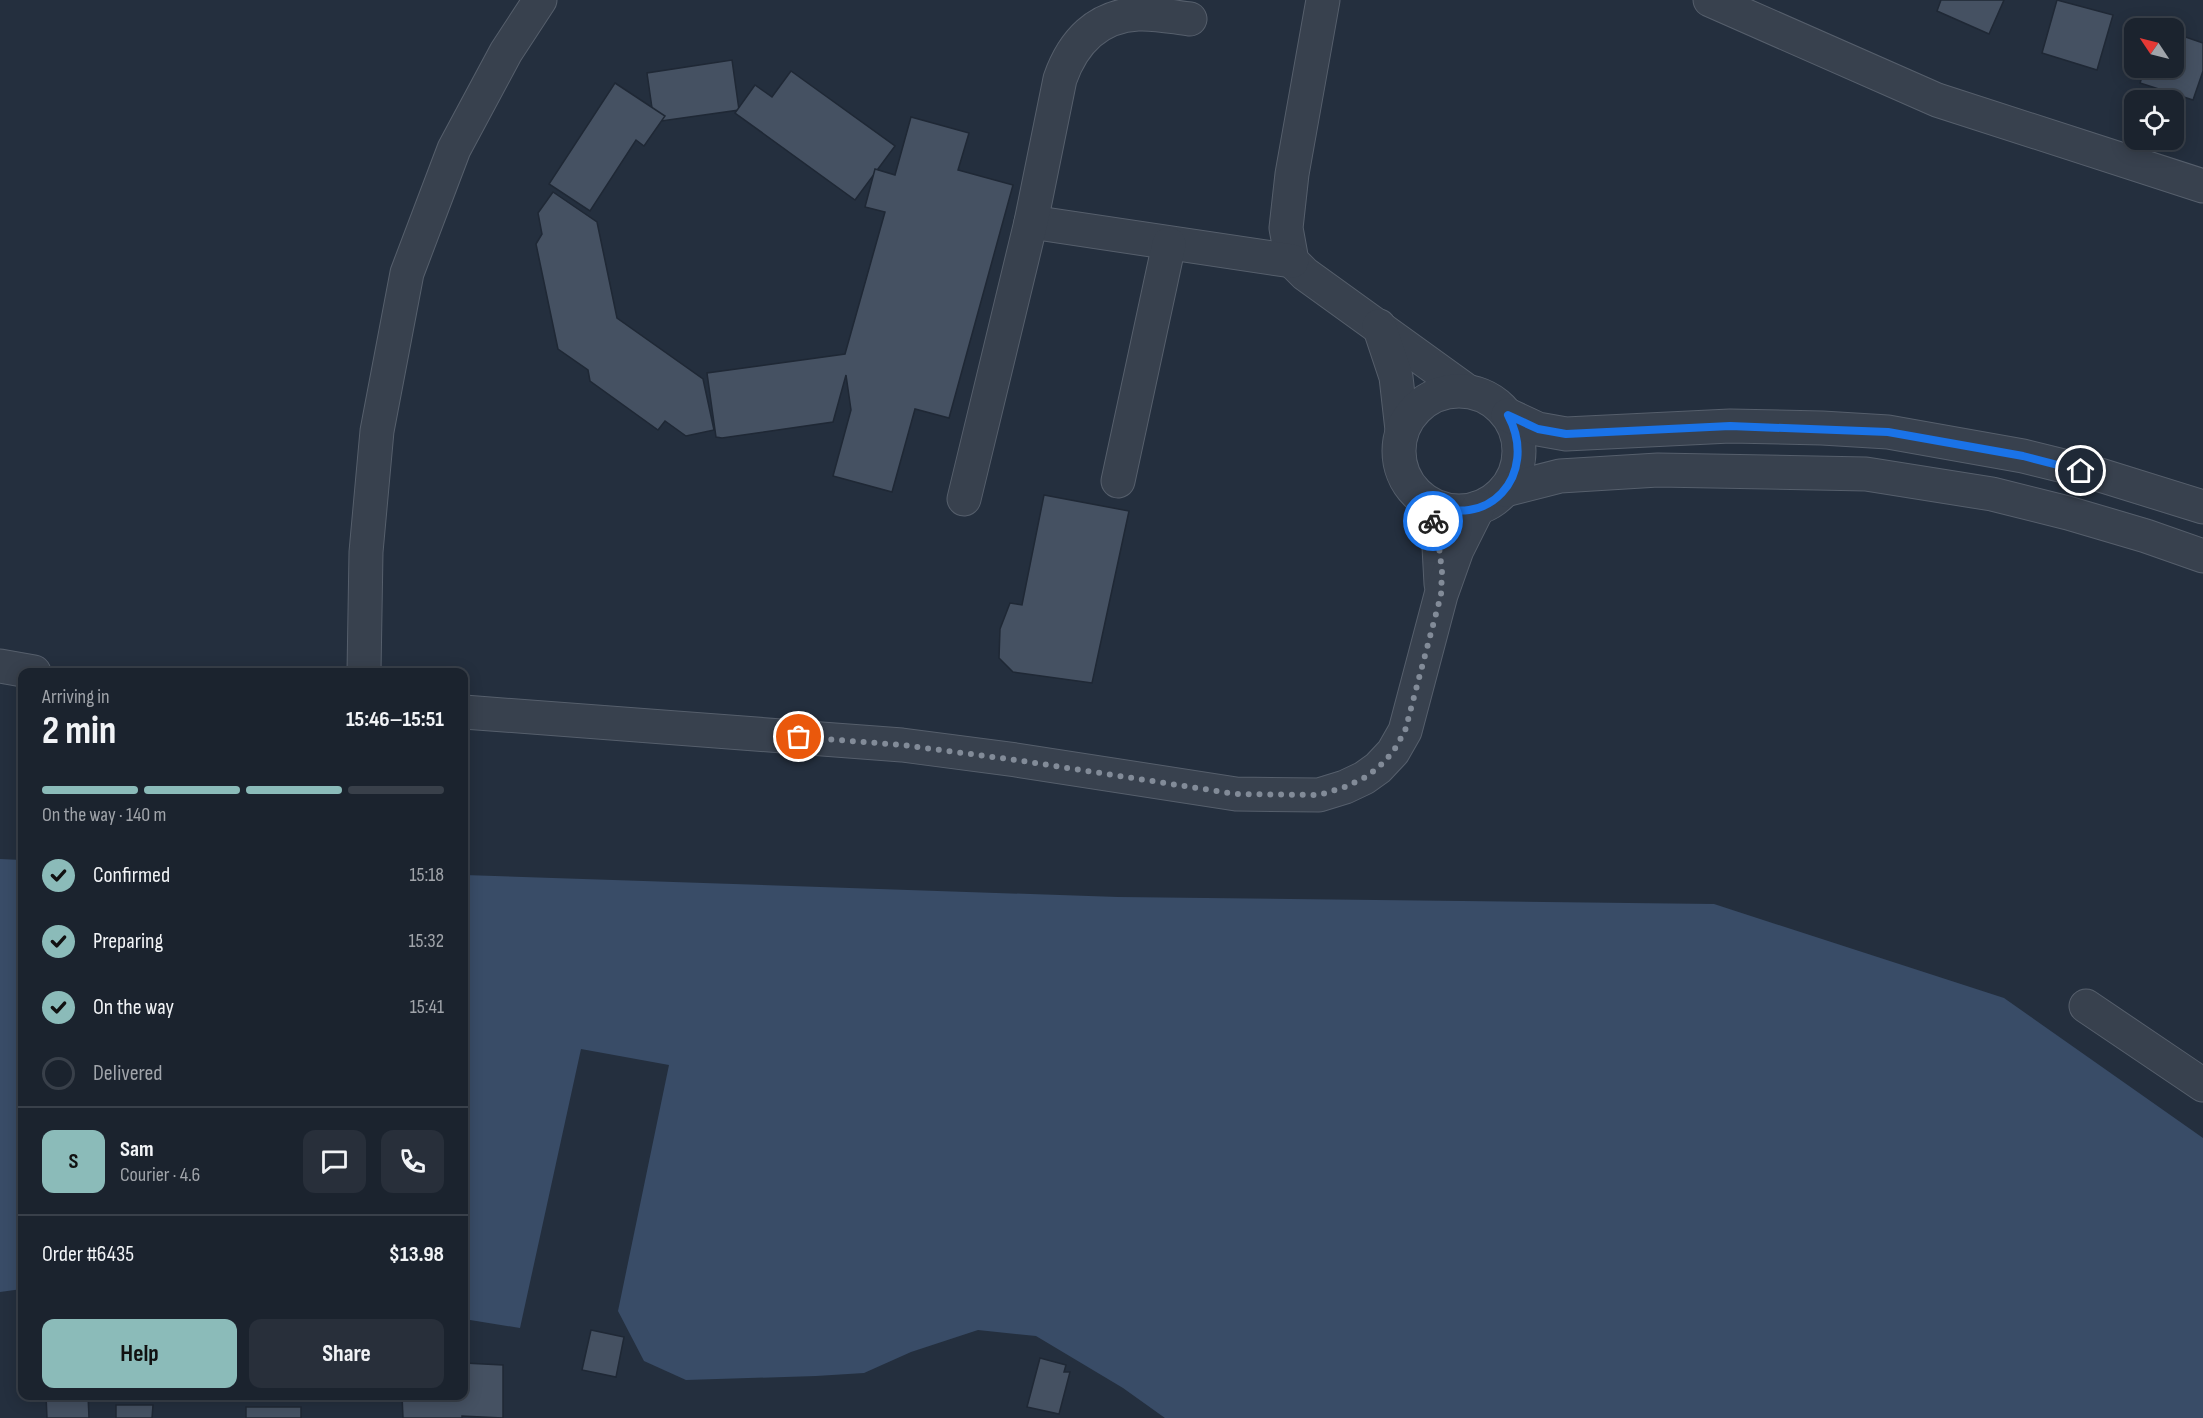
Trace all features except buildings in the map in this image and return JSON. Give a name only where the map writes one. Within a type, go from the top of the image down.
[{"type":"street","points":[[364,668],[366,552],[376,441],[407,273],[454,149],[506,52],[540,0]]},
{"type":"street","points":[[1323,0],[1287,214],[1288,244],[1292,261],[1305,274],[1467,391]]},
{"type":"street","points":[[1710,0],[1937,100],[2203,186]]},
{"type":"street","points":[[964,499],[1031,222],[1060,79],[1067,58],[1080,41],[1095,28],[1112,19],[1138,14],[1190,19]]},
{"type":"street","points":[[1031,222],[1292,261]]},
{"type":"street","points":[[1118,481],[1169,243]]},
{"type":"street","points":[[1378,326],[1395,377],[1402,430],[1399,446],[1400,462],[1405,478],[1414,491],[1438,508],[1451,511],[1478,508],[1492,501],[1513,477],[1518,461],[1519,445],[1516,429],[1508,415],[1497,403],[1483,395],[1467,391],[1451,391],[1435,396],[1421,404],[1410,416],[1402,430]]},
{"type":"street","points":[[1508,415],[1538,429],[1566,434],[1730,426],[1888,432],[2023,456],[2100,475],[2203,507]]},
{"type":"street","points":[[1504,490],[1560,476],[1658,470],[1866,474],[1992,494],[2068,513],[2203,556]]},
{"type":"street","points":[[1426,501],[1439,547],[1442,571],[1441,595]]},
{"type":"street","points":[[468,712],[902,745],[1236,794],[1319,795],[1364,778],[1378,768],[1393,752],[1405,731],[1441,595],[1457,550],[1478,508]]},
{"type":"street","points":[[0,666],[18,669]]},
{"type":"street","points":[[2086,1006],[2203,1085]]},
{"type":"water","points":[[0,859],[18,860],[18,1290],[0,1292]]},
{"type":"water","points":[[468,875],[1118,897],[1714,904],[2004,998],[2203,1138],[2203,1418],[1165,1418],[1123,1388],[1036,1336],[978,1330],[911,1352],[864,1373],[686,1380],[644,1361],[618,1311],[669,1065],[581,1049],[520,1328],[468,1320]]},
{"type":"way so far","points":[[799,737],[902,745],[1236,794],[1319,795],[1345,787],[1378,768],[1393,752],[1405,731],[1411,714],[1441,595],[1442,571],[1433,521]]},
{"type":"route","points":[[1433,521],[1426,501],[1438,508],[1465,511],[1492,501],[1504,490],[1513,477],[1518,461],[1519,445],[1516,429],[1508,415],[1538,429],[1566,434],[1730,426],[1888,432],[2023,456],[2081,471]]}]
